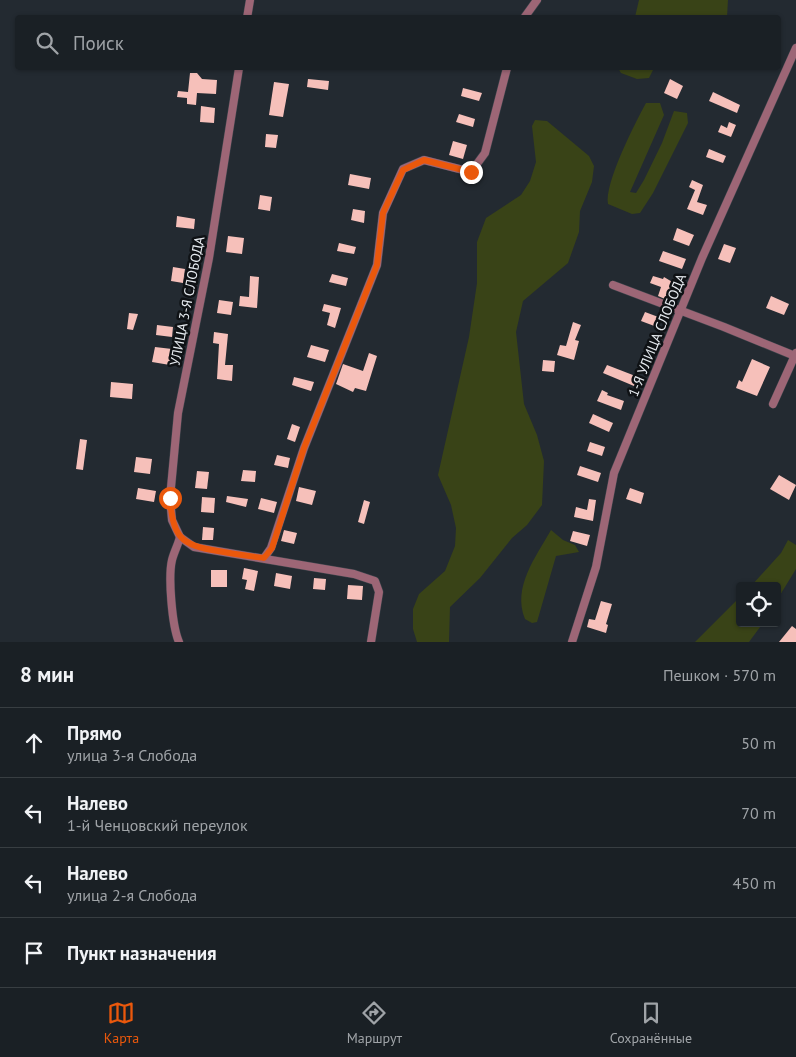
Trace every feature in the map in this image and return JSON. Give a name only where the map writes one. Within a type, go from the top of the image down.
[{"type":"street","points":[[248,15],[250,0]]},
{"type":"street","points":[[526,15],[537,0]]},
{"type":"street","name":"1-Я УЛИЦА СЛОБОДА","points":[[572,642],[596,567],[614,474],[681,310],[796,48]]},
{"type":"street","name":"УЛИЦА 3-Я СЛОБОДА","points":[[180,537],[172,520],[170,498],[178,414],[209,258],[239,70]]},
{"type":"street","points":[[264,558],[272,548],[304,448],[377,265],[383,213],[392,191],[403,170],[424,160],[471,172],[485,153],[506,70]]},
{"type":"street","points":[[614,285],[795,355],[773,404]]},
{"type":"street","points":[[179,642],[176,635],[172,606],[172,561],[180,537],[194,547],[354,574],[375,581],[379,592],[371,642]]},
{"type":"green space","points":[[639,0],[728,0],[727,15],[635,15]]},
{"type":"green space","points":[[619,70],[653,70],[649,78],[637,79],[621,73]]},
{"type":"green space","points":[[646,103],[660,103],[664,115],[630,192],[636,193],[644,180],[662,143],[674,111],[687,113],[688,123],[653,193],[640,213],[632,214],[608,204],[608,195],[621,154]]},
{"type":"green space","points":[[535,120],[547,121],[589,156],[594,166],[592,182],[580,211],[579,232],[568,263],[523,301],[516,332],[524,404],[537,435],[544,461],[542,505],[527,525],[512,538],[480,578],[450,607],[449,642],[417,642],[413,629],[413,609],[419,594],[445,571],[455,546],[456,528],[451,505],[438,475],[469,337],[477,283],[477,242],[486,218],[521,195],[530,181],[536,162],[532,126]]},
{"type":"green space","points":[[551,530],[563,540],[575,545],[579,552],[556,556],[537,622],[532,623],[525,619],[521,595],[533,562]]},
{"type":"green space","points":[[788,540],[796,545],[796,569],[781,593],[781,582],[755,582],[781,553]]},
{"type":"green space","points":[[736,601],[736,627],[760,627],[749,642],[695,642]]},
{"type":"building","points":[[190,73],[197,73],[202,79],[217,80],[216,94],[197,93],[196,105],[187,104],[187,98],[177,97],[178,91],[188,92]]},
{"type":"building","points":[[308,79],[329,81],[328,90],[307,87]]},
{"type":"building","points":[[670,79],[683,86],[677,99],[664,93]]},
{"type":"building","points":[[274,82],[289,84],[283,117],[269,115]]},
{"type":"building","points":[[463,88],[482,93],[479,101],[461,96]]},
{"type":"building","points":[[713,92],[740,105],[737,113],[709,101]]},
{"type":"building","points":[[201,106],[215,108],[214,123],[200,122]]},
{"type":"building","points":[[459,114],[475,119],[473,127],[456,122]]},
{"type":"building","points":[[729,122],[736,125],[731,137],[718,132],[721,125],[727,128]]},
{"type":"building","points":[[266,134],[278,135],[276,148],[265,147]]},
{"type":"building","points":[[453,141],[467,145],[463,159],[449,155]]},
{"type":"building","points":[[709,149],[726,156],[723,163],[706,157]]},
{"type":"building","points":[[350,174],[371,178],[369,189],[348,185]]},
{"type":"building","points":[[692,180],[703,185],[697,202],[707,205],[703,215],[687,209],[695,190],[689,187]]},
{"type":"building","points":[[260,195],[272,197],[270,211],[258,209]]},
{"type":"building","points":[[353,209],[365,211],[364,223],[351,220]]},
{"type":"building","points":[[177,216],[195,219],[194,229],[176,227]]},
{"type":"building","points":[[677,228],[694,235],[689,246],[673,240]]},
{"type":"building","points":[[228,236],[244,238],[242,254],[226,252]]},
{"type":"building","points":[[339,243],[356,247],[354,254],[337,251]]},
{"type":"building","points":[[724,244],[736,248],[730,263],[718,259]]},
{"type":"building","points":[[663,251],[686,259],[682,269],[659,261]]},
{"type":"building","points":[[173,267],[185,269],[183,283],[171,281]]},
{"type":"building","points":[[332,274],[348,278],[346,286],[329,282]]},
{"type":"building","points":[[250,276],[259,277],[257,308],[239,306],[240,296],[249,297]]},
{"type":"building","points":[[653,276],[663,279],[664,277],[674,283],[665,299],[658,296],[661,287],[650,283]]},
{"type":"building","points":[[771,296],[789,304],[784,315],[766,308]]},
{"type":"building","points":[[219,300],[233,302],[231,315],[217,313]]},
{"type":"building","points":[[324,304],[341,308],[335,328],[327,325],[330,313],[322,311]]},
{"type":"building","points":[[645,312],[661,318],[657,327],[641,321]]},
{"type":"building","points":[[129,313],[138,314],[133,330],[127,329]]},
{"type":"building","points":[[573,322],[581,325],[575,340],[579,341],[574,360],[557,355],[560,345],[566,346]]},
{"type":"building","points":[[157,325],[173,327],[172,337],[156,335]]},
{"type":"building","points":[[214,332],[228,334],[225,365],[233,365],[232,381],[217,379],[219,344],[213,343]]},
{"type":"building","points":[[311,345],[329,350],[325,362],[307,357]]},
{"type":"building","points":[[155,347],[172,349],[170,365],[152,362]]},
{"type":"building","points":[[369,353],[377,356],[366,391],[355,388],[353,392],[336,384],[343,364],[363,371]]},
{"type":"building","points":[[752,359],[770,367],[757,396],[736,388],[739,380],[742,382]]},
{"type":"building","points":[[543,360],[555,361],[554,372],[542,371]]},
{"type":"building","points":[[607,365],[638,377],[634,386],[603,373]]},
{"type":"building","points":[[294,377],[314,382],[311,391],[292,385]]},
{"type":"building","points":[[111,382],[133,384],[132,399],[110,397]]},
{"type":"building","points":[[602,390],[608,393],[607,395],[624,401],[621,410],[597,401]]},
{"type":"building","points":[[593,414],[613,423],[609,432],[589,423]]},
{"type":"building","points":[[292,424],[300,427],[295,442],[287,439]]},
{"type":"building","points":[[80,439],[87,440],[83,470],[76,469]]},
{"type":"building","points":[[590,442],[605,447],[602,456],[587,451]]},
{"type":"building","points":[[277,455],[290,458],[288,468],[274,465]]},
{"type":"building","points":[[136,457],[152,459],[150,474],[134,472]]},
{"type":"building","points":[[580,466],[601,473],[598,482],[577,475]]},
{"type":"building","points":[[243,470],[256,471],[255,482],[241,481]]},
{"type":"building","points":[[197,471],[209,472],[207,489],[195,488]]},
{"type":"building","points":[[779,475],[796,485],[789,500],[770,489]]},
{"type":"building","points":[[299,487],[316,491],[312,505],[296,501]]},
{"type":"building","points":[[138,488],[156,491],[154,502],[136,499]]},
{"type":"building","points":[[630,488],[644,493],[641,504],[626,499]]},
{"type":"building","points":[[227,496],[248,499],[246,507],[226,502]]},
{"type":"building","points":[[202,497],[215,498],[214,513],[201,512]]},
{"type":"building","points":[[261,498],[277,502],[274,513],[258,509]]},
{"type":"building","points":[[589,499],[596,500],[593,521],[574,517],[576,507],[587,510]]},
{"type":"building","points":[[364,500],[370,502],[364,524],[358,522]]},
{"type":"building","points":[[203,527],[214,528],[213,540],[202,540]]},
{"type":"building","points":[[284,530],[297,533],[294,544],[281,541]]},
{"type":"building","points":[[573,531],[590,535],[587,546],[570,541]]},
{"type":"building","points":[[244,568],[258,571],[254,591],[245,589],[247,580],[242,579]]},
{"type":"building","points":[[211,570],[227,570],[227,587],[211,587]]},
{"type":"building","points":[[276,573],[292,576],[290,589],[274,586]]},
{"type":"building","points":[[314,578],[326,579],[325,590],[313,589]]},
{"type":"building","points":[[348,585],[363,586],[362,600],[347,599]]},
{"type":"building","points":[[601,601],[612,604],[606,624],[608,625],[606,633],[587,627],[589,619],[595,620]]},
{"type":"building","points":[[792,626],[796,629],[796,642],[779,642]]},
{"type":"route","points":[[170,498],[172,520],[180,537],[194,547],[264,558],[272,548],[304,448],[377,265],[383,213],[403,170],[424,160],[471,172]]}]
